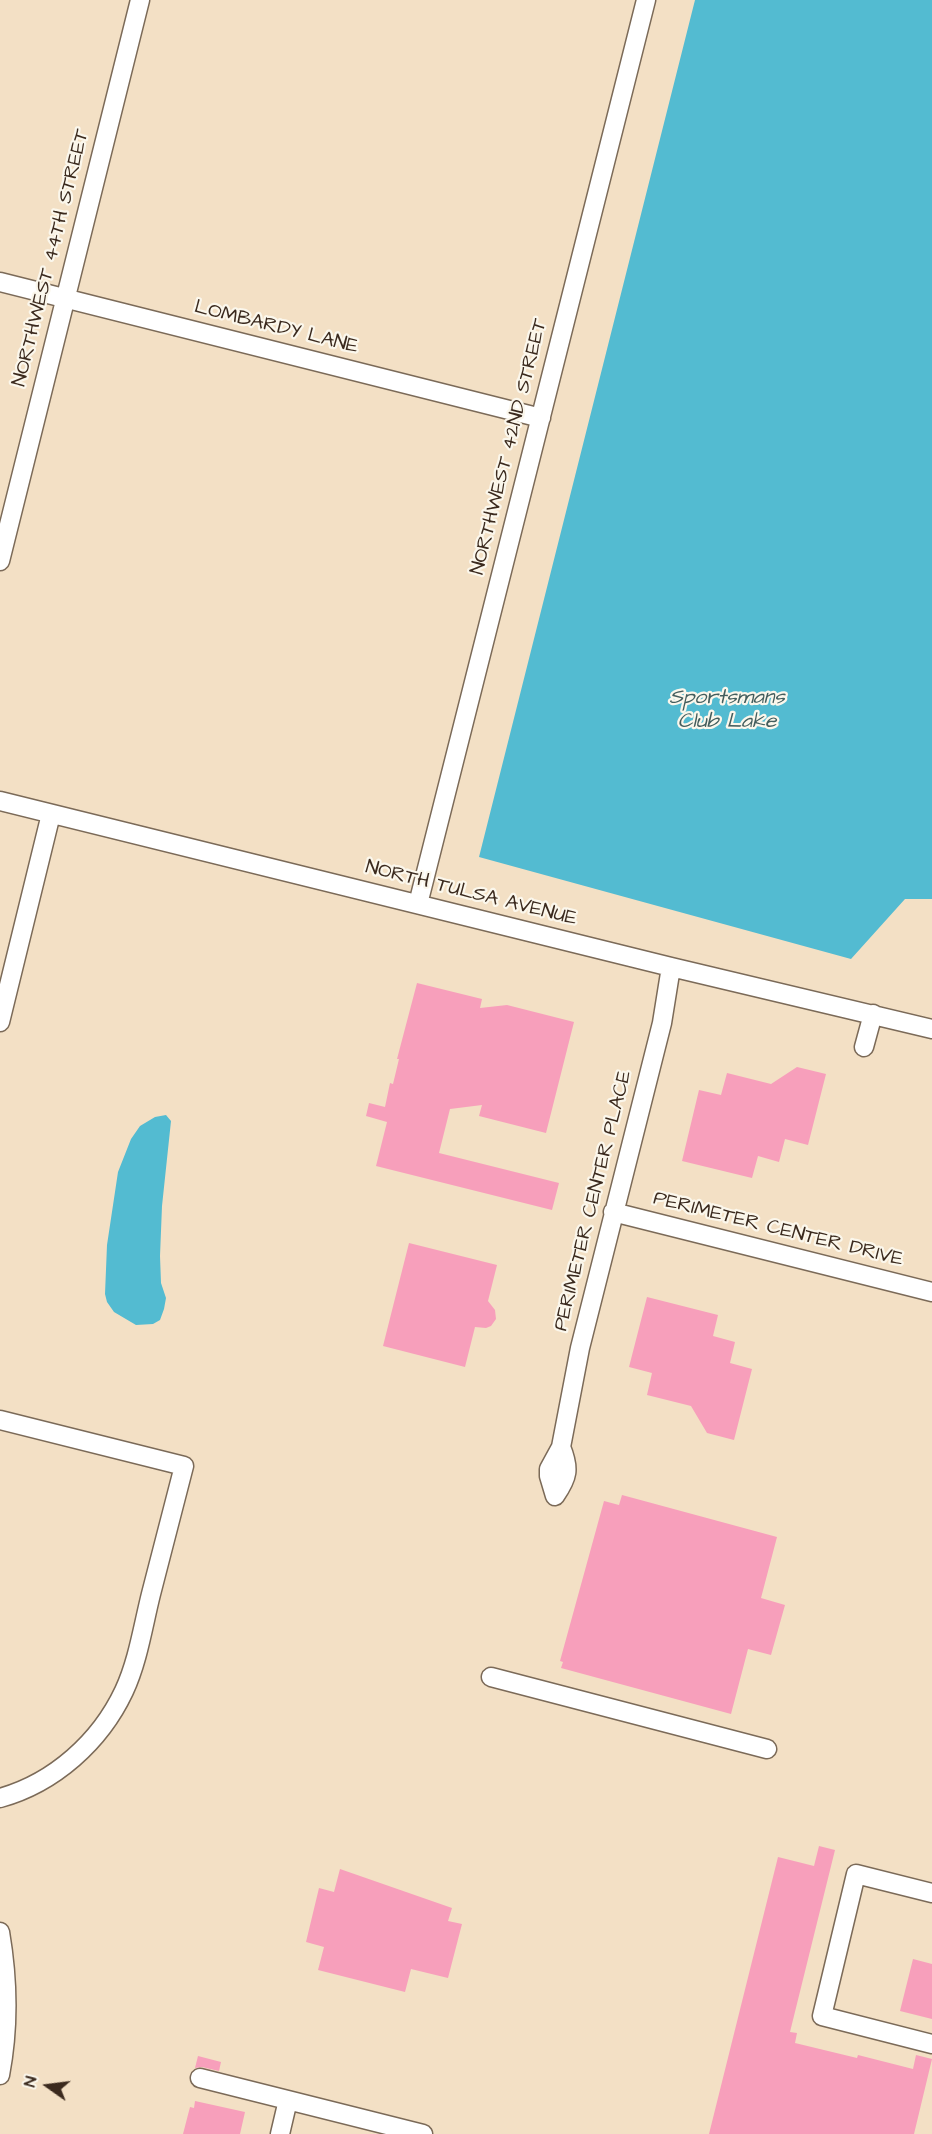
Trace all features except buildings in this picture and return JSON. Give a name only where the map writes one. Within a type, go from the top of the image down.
[{"type":"street","name":"NORTHWEST 44TH STREET","points":[[0,561],[140,0]]},
{"type":"street","name":"NORTHWEST 42ND STREET","points":[[418,904],[646,0]]},
{"type":"street","name":"LOMBARDY LANE","points":[[0,282],[541,418]]},
{"type":"street","name":"NORTH TULSA AVENUE","points":[[0,801],[932,1029]]},
{"type":"street","points":[[0,1022],[51,814]]},
{"type":"street","name":"PERIMETER CENTER PLACE","points":[[561,1447],[580,1348],[662,1023],[671,967]]},
{"type":"street","points":[[864,1047],[873,1014]]},
{"type":"street","name":"PERIMETER CENTER DRIVE","points":[[613,1212],[932,1292]]},
{"type":"street","points":[[0,1420],[184,1466],[132,1669],[114,1710],[99,1732],[68,1763],[29,1788],[0,1798]]},
{"type":"street","points":[[491,1677],[767,1749]]},
{"type":"street","points":[[932,1893],[856,1874],[822,2016],[932,2044]]},
{"type":"street","points":[[0,1932],[6,2000],[0,2075]]},
{"type":"street","points":[[200,2078],[423,2134]]},
{"type":"street","points":[[280,2134],[288,2100]]},
{"type":"water","name":"Sportsmans Club Lake","points":[[695,0],[932,0],[932,899],[905,899],[851,959],[479,857]]},
{"type":"water","points":[[166,1115],[171,1121],[162,1206],[160,1256],[161,1283],[166,1298],[160,1320],[153,1324],[136,1325],[114,1312],[107,1302],[105,1294],[107,1245],[118,1172],[131,1139],[140,1126],[155,1117]]}]
